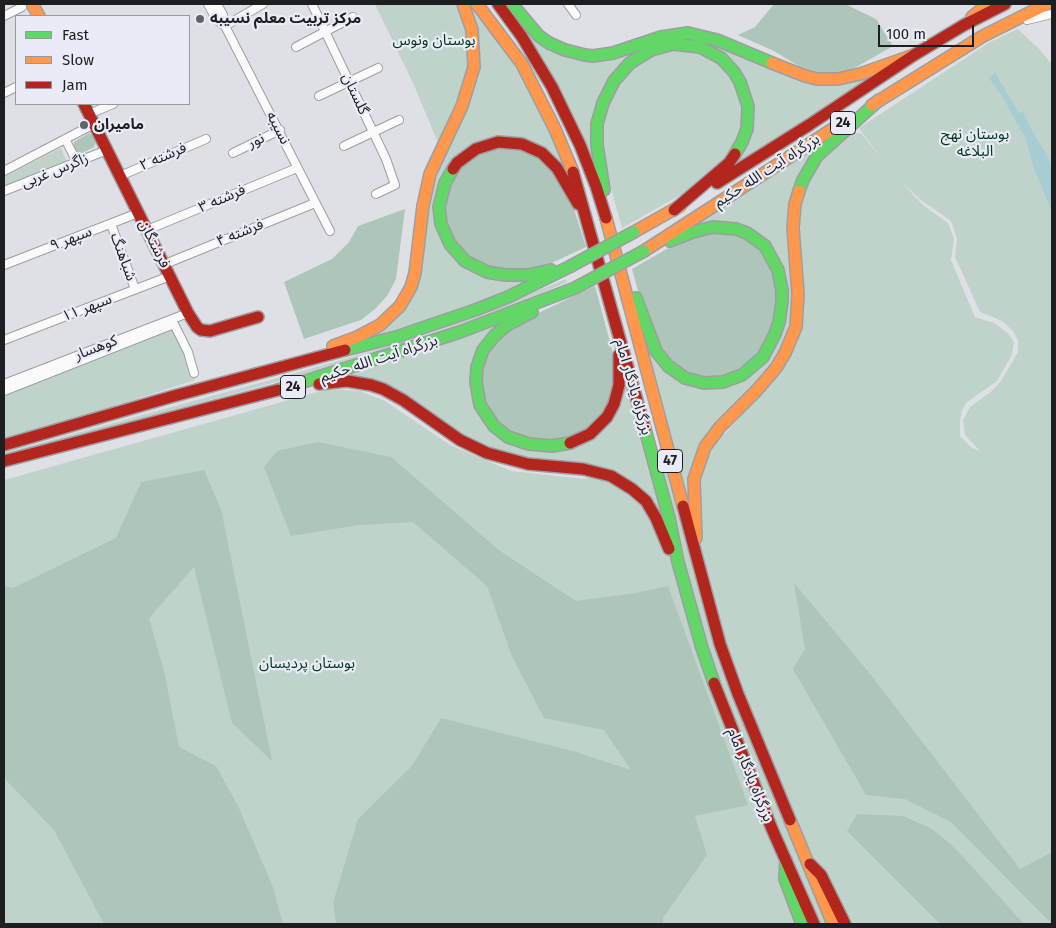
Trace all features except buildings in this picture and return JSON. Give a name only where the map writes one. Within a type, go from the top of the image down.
[{"type":"main road","points":[[174,396],[346,342],[380,325],[400,306],[413,281],[423,206],[430,174],[462,106],[474,67],[472,30],[463,4]]},
{"type":"main road","name":"بزرگراه یادگار امام","points":[[478,4],[516,54],[546,111],[574,174],[643,420],[669,518],[678,562],[702,648],[720,699],[772,829],[814,924]]},
{"type":"main road","name":"بزرگراه یادگار امام","points":[[498,4],[522,37],[556,95],[580,144],[606,218],[720,644],[738,694],[833,924]]},
{"type":"main road","points":[[512,4],[540,36],[549,43],[565,50],[585,55],[593,56],[613,53],[667,35],[688,33],[717,40],[805,76],[827,79],[849,78],[914,56]]},
{"type":"main road","points":[[964,25],[988,4]]},
{"type":"main road","name":"بزرگراه آیت الله حکیم","points":[[4,444],[418,330],[508,297],[569,267],[674,210],[914,56],[964,25],[1005,4]]},
{"type":"main road","name":"بزرگراه آیت الله حکیم","points":[[644,251],[752,180],[983,36],[1047,4]]},
{"type":"main road","points":[[27,6],[38,15]]},
{"type":"main road","points":[[606,218],[596,135],[599,114],[608,91],[622,70],[639,56],[661,46],[686,45],[700,47],[712,53],[734,72],[744,91],[748,106],[748,120],[742,142],[729,162],[674,210]]},
{"type":"main road","points":[[696,554],[694,486],[701,456],[720,427],[776,368],[785,354],[796,327],[798,294],[792,228],[795,204],[801,185],[817,156],[879,100]]},
{"type":"main road","name":"فرشتگان","points":[[89,114],[188,313],[197,327],[205,331],[214,330],[258,317]]},
{"type":"main road","points":[[569,267],[513,276],[488,272],[470,264],[455,251],[441,224],[439,207],[444,182],[457,163],[476,149],[498,142],[522,144],[542,153],[557,168],[589,226]]},
{"type":"main road","points":[[621,273],[633,288],[656,351],[675,371],[693,380],[714,383],[733,379],[753,367],[775,334],[782,302],[778,270],[765,246],[747,233],[736,229],[713,228],[693,232],[644,251]]},
{"type":"main road","name":"24","points":[[575,288],[644,251]]},
{"type":"main road","points":[[575,288],[507,325],[495,335],[483,350],[477,367],[477,391],[480,405],[494,426],[517,441],[540,446],[562,445],[590,434],[607,417],[617,397],[619,385],[618,334]]},
{"type":"main road","name":"بزرگراه آیت الله حکیم","points":[[4,461],[295,386],[415,348],[575,288]]},
{"type":"main road","points":[[295,386],[347,381],[371,385],[403,400],[456,437],[486,453],[528,464],[583,469],[611,476],[632,489],[646,501],[656,518],[667,545],[678,562]]},
{"type":"main road","points":[[806,859],[820,875],[844,924]]},
{"type":"main road","points":[[786,860],[785,879],[802,924]]},
{"type":"street","points":[[208,4],[216,19],[225,26]]},
{"type":"street","points":[[217,4],[223,15],[225,26]]},
{"type":"street","points":[[225,26],[263,4]]},
{"type":"street","name":"گلستان","points":[[312,4],[386,160],[395,185],[376,194]]},
{"type":"street","points":[[568,4],[576,15]]},
{"type":"street","points":[[4,16],[27,6]]},
{"type":"street","points":[[983,36],[1016,23],[1052,14]]},
{"type":"street","points":[[296,47],[353,17]]},
{"type":"street","name":"نسیبه","points":[[225,26],[280,130],[297,168],[330,231]]},
{"type":"street","points":[[319,96],[378,68]]},
{"type":"street","points":[[4,94],[15,88]]},
{"type":"street","name":"زاگرس غربی","points":[[4,171],[65,139],[89,114],[111,105]]},
{"type":"street","points":[[344,146],[399,120]]},
{"type":"street","name":"نور","points":[[232,153],[280,130]]},
{"type":"street","points":[[65,139],[76,162]]},
{"type":"street","name":"فرشته ۲","points":[[120,176],[206,139]]},
{"type":"street","name":"زاگرس غربی","points":[[4,192],[107,150]]},
{"type":"street","name":"فرشته ۳","points":[[148,230],[297,168]]},
{"type":"street","name":"فرشته ۴","points":[[164,264],[315,203]]},
{"type":"street","name":"سپهر ۹","points":[[4,265],[138,213]]},
{"type":"street","name":"شباهنگ","points":[[110,224],[134,290]]},
{"type":"street","name":"سپهر ۱۱","points":[[4,340],[170,276]]},
{"type":"street","name":"کوهسار","points":[[4,384],[188,313]]},
{"type":"street","points":[[4,391],[174,324],[188,352],[194,373]]},
{"type":"green space","name":"بوستان ونوس","points":[[375,4],[460,4],[462,7],[471,68],[439,145],[413,83]]},
{"type":"green space","points":[[467,4],[471,4],[506,52],[534,97],[576,194],[543,276],[444,316],[347,344],[399,312],[429,190],[472,88]]},
{"type":"green space","points":[[509,4],[565,54],[688,36],[799,77],[876,73],[723,175],[749,132],[728,60],[663,42],[603,93],[599,178]]},
{"type":"green space","points":[[774,4],[845,4],[876,19],[893,46],[844,74],[812,74],[774,51],[738,35],[755,27]]},
{"type":"green space","name":"بوستان پردیسان","points":[[1018,29],[1052,64],[1052,924],[4,924],[4,480],[328,389],[360,391],[385,401],[450,445],[511,471],[585,479],[608,472],[595,466],[520,458],[490,451],[462,437],[410,400],[386,386],[372,381],[340,377],[459,338],[531,309],[491,333],[484,342],[475,362],[473,392],[478,408],[491,428],[512,442],[533,448],[554,450],[586,441],[607,423],[618,405],[622,384],[622,361],[648,459],[673,451],[630,288],[653,352],[673,374],[685,382],[700,386],[711,386],[733,383],[751,373],[774,344],[783,320],[785,283],[775,256],[756,235],[733,225],[714,223],[701,226],[672,238],[847,125],[811,159],[798,182],[792,200],[790,221],[795,307],[790,334],[772,368],[762,381],[717,425],[706,439],[725,434],[777,374],[787,357],[799,329],[802,310],[796,237],[797,221],[805,186],[814,168],[838,143],[850,134],[861,133],[881,158],[859,128],[990,42]],"holes":[[[903,184],[921,200],[951,221],[957,239],[955,257],[980,312],[1002,321],[1013,331],[1018,341],[1018,352],[1001,381],[992,391],[970,407],[963,420],[965,435],[980,451],[972,448],[960,436],[962,411],[966,403],[997,381],[1012,355],[1014,342],[1008,333],[994,323],[975,317],[951,260],[954,239],[948,223],[923,205]]]},
{"type":"green space","points":[[689,48],[724,66],[740,90],[744,125],[732,153],[691,189],[622,228],[604,163],[602,114],[626,72],[653,53]]},
{"type":"green space","points":[[89,133],[96,141],[94,147],[82,153],[76,153],[74,142]]},
{"type":"green space","points":[[514,146],[546,162],[573,206],[586,247],[541,268],[490,269],[459,249],[443,212],[452,176],[482,150]]},
{"type":"green space","points":[[61,148],[67,162],[4,188],[4,177]]},
{"type":"green space","points":[[405,209],[396,279],[387,296],[361,320],[304,339],[284,282],[332,259],[349,242],[358,226]]},
{"type":"green space","points":[[724,231],[754,242],[775,274],[776,316],[759,353],[731,375],[701,379],[670,363],[646,319],[632,269],[686,238]]},
{"type":"green space","points":[[566,279],[567,282],[471,324],[357,360],[4,456],[4,453],[303,371],[426,335]]},
{"type":"green space","points":[[595,286],[614,357],[616,382],[604,415],[578,436],[543,442],[511,433],[487,409],[480,374],[494,341],[530,317]]},
{"type":"green space","points":[[173,319],[195,380],[4,440],[4,391]]},
{"type":"green space","points":[[318,442],[391,457],[500,551],[576,601],[636,593],[668,586],[748,805],[695,816],[707,855],[663,918],[663,924],[336,924],[333,903],[358,819],[412,766],[441,718],[573,751],[631,770],[604,730],[544,718],[511,654],[487,586],[413,522],[359,525],[291,536],[264,467],[277,451]]},
{"type":"green space","points":[[204,470],[221,509],[272,761],[232,723],[194,567],[149,618],[164,671],[179,747],[216,766],[238,806],[273,887],[283,924],[104,924],[54,830],[4,778],[4,586],[13,588],[116,538],[141,482]]},
{"type":"green space","points":[[794,583],[870,674],[1020,869],[1052,852],[1052,924],[951,822],[905,799],[866,795],[793,669],[805,649]]},
{"type":"green space","points":[[857,814],[903,816],[932,829],[954,847],[1024,924],[940,924],[847,831]]},
{"type":"water","points":[[995,73],[1019,113],[1023,112],[1048,157],[1052,167],[1052,211],[1034,169],[1026,139],[1002,96],[989,78]]},
{"type":"traffic: fast","points":[[512,4],[539,36],[549,43],[565,50],[585,55],[593,56],[613,53],[661,37],[688,33],[717,40],[772,63]]},
{"type":"traffic: fast","points":[[604,190],[597,145],[597,124],[603,103],[614,81],[630,63],[651,50],[673,44],[700,47],[721,58],[734,72],[740,82],[748,106],[747,129],[735,154]]},
{"type":"traffic: fast","points":[[799,191],[817,156],[879,100]]},
{"type":"traffic: fast","points":[[453,169],[445,183],[439,207],[441,224],[450,244],[465,261],[487,272],[505,275],[529,275],[551,270]]},
{"type":"traffic: fast","points":[[636,298],[656,351],[668,366],[685,378],[704,383],[723,382],[742,375],[763,357],[775,334],[782,302],[778,270],[765,246],[747,233],[736,229],[713,227],[670,241]]},
{"type":"traffic: fast","points":[[569,267],[634,232]]},
{"type":"traffic: fast","points":[[575,288],[644,251]]},
{"type":"traffic: fast","points":[[345,350],[396,337],[475,310],[508,297],[569,267]]},
{"type":"traffic: fast","points":[[278,390],[460,332],[575,288]]},
{"type":"traffic: fast","points":[[532,312],[507,325],[495,335],[483,350],[477,367],[476,382],[480,405],[494,426],[508,437],[529,444],[552,446],[570,443]]},
{"type":"traffic: fast","points":[[645,429],[669,518],[678,562],[702,648],[714,683]]},
{"type":"traffic: fast","points":[[786,860],[785,879],[802,924]]},
{"type":"traffic: slow","points":[[32,4],[38,15]]},
{"type":"traffic: slow","points":[[333,346],[357,337],[380,325],[400,306],[411,287],[415,273],[423,206],[430,174],[462,106],[474,67],[472,30],[463,4]]},
{"type":"traffic: slow","points":[[477,4],[522,64],[555,129],[573,172]]},
{"type":"traffic: slow","points":[[972,17],[988,4]]},
{"type":"traffic: slow","points":[[872,105],[983,36],[1047,4]]},
{"type":"traffic: slow","points":[[772,63],[817,79],[838,79],[860,74],[914,55]]},
{"type":"traffic: slow","points":[[644,251],[845,121]]},
{"type":"traffic: slow","points":[[696,538],[694,479],[705,447],[720,427],[776,368],[785,353],[796,327],[798,294],[793,228],[795,204],[799,191]]},
{"type":"traffic: slow","points":[[634,232],[680,206]]},
{"type":"traffic: slow","points":[[606,218],[683,506]]},
{"type":"traffic: slow","points":[[790,820],[833,924]]},
{"type":"traffic: jam","points":[[498,4],[522,37],[552,87],[580,145],[606,218]]},
{"type":"traffic: jam","points":[[717,183],[914,55],[964,25],[1005,4]]},
{"type":"traffic: jam","points":[[84,105],[188,313],[197,327],[201,330],[210,331],[258,317]]},
{"type":"traffic: jam","points":[[453,169],[457,163],[476,149],[498,142],[522,144],[542,153],[557,168],[578,204]]},
{"type":"traffic: jam","points":[[674,210],[729,163],[735,154]]},
{"type":"traffic: jam","points":[[573,172],[645,429]]},
{"type":"traffic: jam","points":[[4,445],[174,396],[345,350]]},
{"type":"traffic: jam","points":[[570,443],[590,434],[607,417],[614,404],[619,385],[619,355]]},
{"type":"traffic: jam","points":[[319,384],[347,381],[383,389],[403,400],[460,440],[487,453],[528,464],[583,469],[611,476],[632,489],[646,501],[656,518],[669,549]]},
{"type":"traffic: jam","points":[[4,461],[278,390]]},
{"type":"traffic: jam","points":[[683,506],[720,644],[738,694],[790,820]]},
{"type":"traffic: jam","points":[[714,683],[772,829],[814,924]]},
{"type":"traffic: jam","points":[[810,864],[821,875],[845,924]]},
{"type":"place","name":"مرکز تربیت معلم نسیبه","points":[[200,19]]},
{"type":"place","name":"مامیران","points":[[84,125]]},
{"type":"park label","name":"بوستان نهج البلاغه","points":[[975,144]]}]
